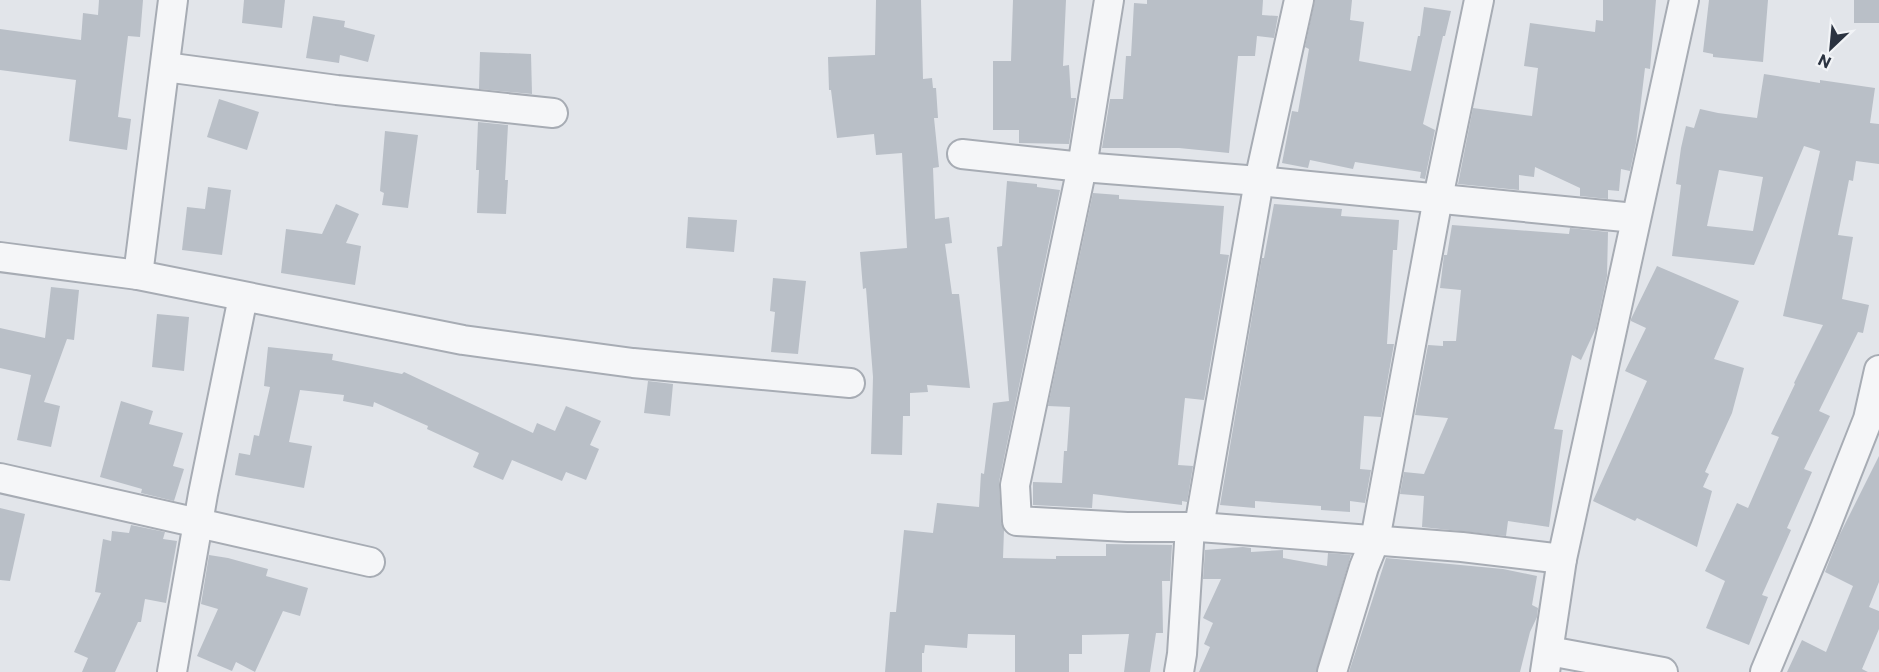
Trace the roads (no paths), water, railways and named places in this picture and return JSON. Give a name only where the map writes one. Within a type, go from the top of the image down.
[{"type":"street","points":[[138,276],[173,0]]},
{"type":"street","points":[[1108,0],[1082,167],[1015,485],[1017,520],[1127,527],[1194,527],[1461,546],[1562,559]]},
{"type":"street","points":[[1179,672],[1194,527],[1259,181],[1299,0]]},
{"type":"street","points":[[1332,672],[1364,567],[1375,540],[1438,198],[1479,0]]},
{"type":"street","points":[[1663,672],[1547,661],[1562,559],[1684,0]]},
{"type":"street","points":[[165,67],[337,90],[553,113]]},
{"type":"street","points":[[962,153],[1082,167],[1259,181],[1635,218]]},
{"type":"street","points":[[0,257],[138,276],[463,340],[633,363],[850,382]]},
{"type":"street","points":[[172,672],[198,524],[243,297]]},
{"type":"street","points":[[1766,672],[1868,419],[1879,370]]},
{"type":"street","points":[[0,478],[370,562]]}]
